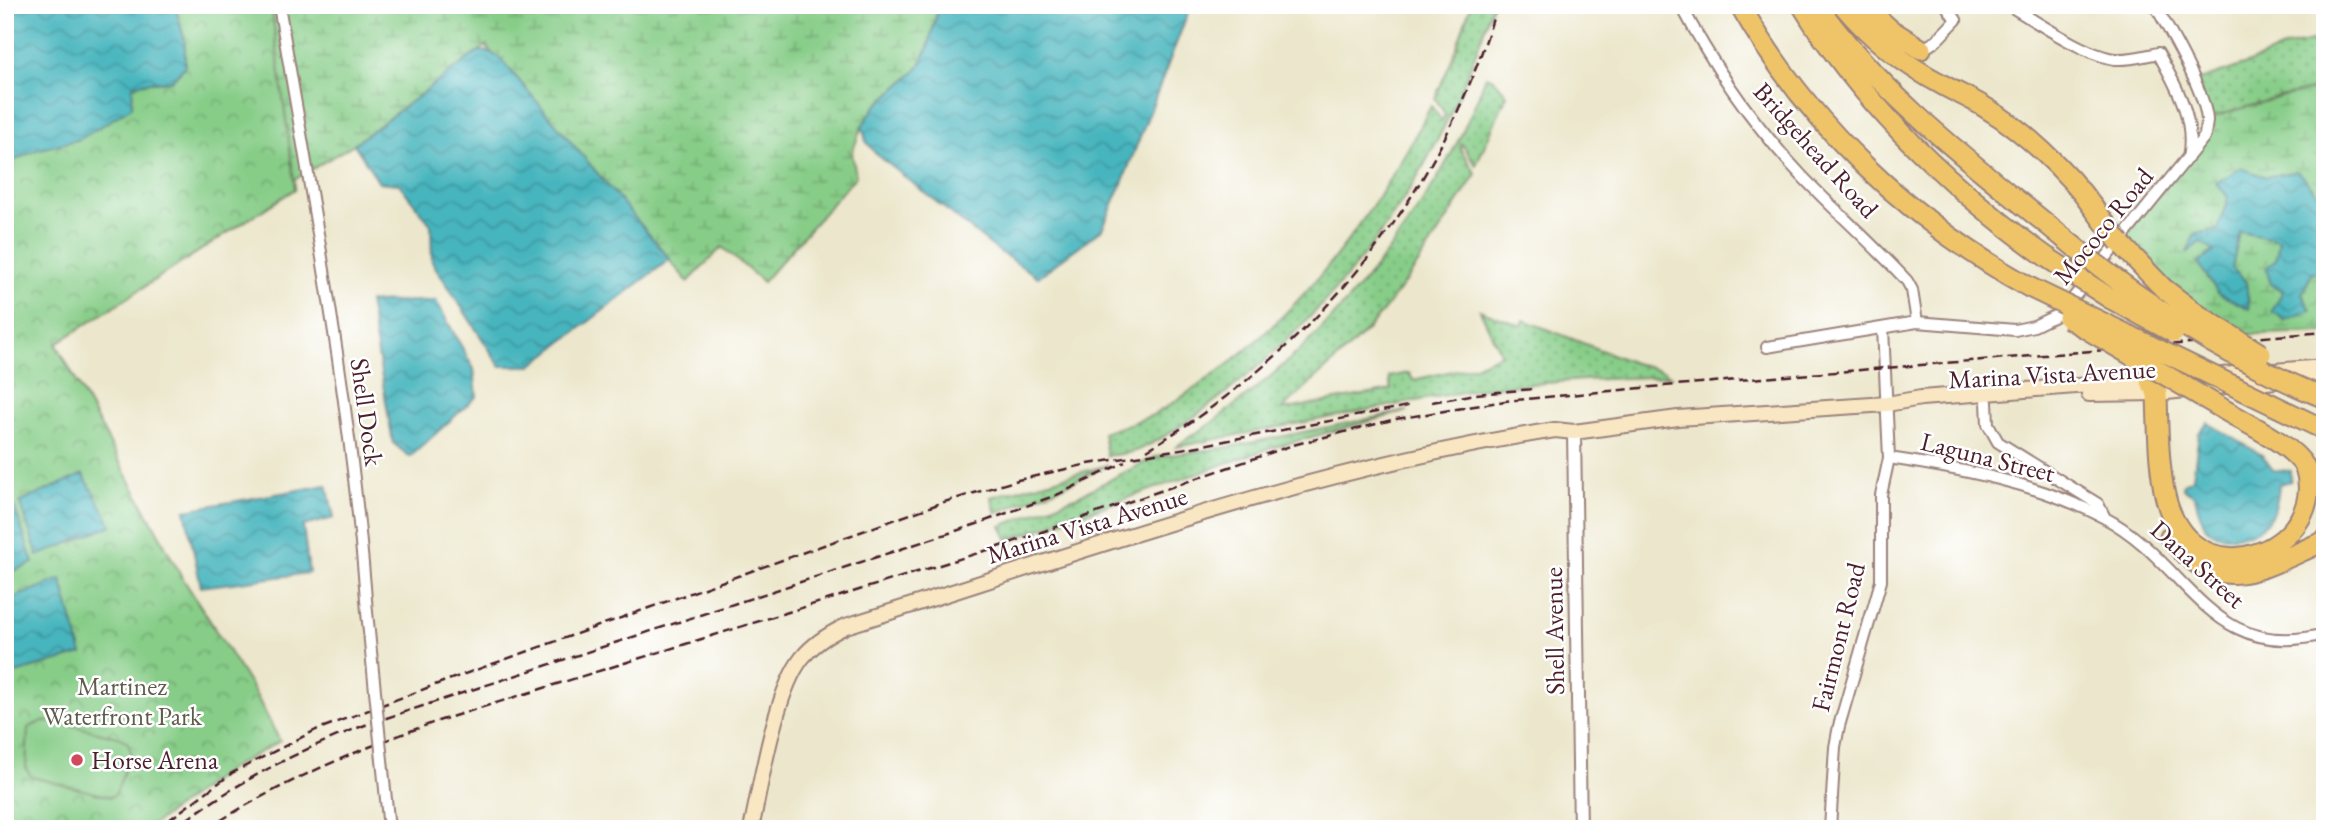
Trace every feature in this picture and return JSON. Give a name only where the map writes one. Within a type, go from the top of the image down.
[{"type":"highway","points":[[1740,5],[1788,79],[1849,151],[1890,190],[1934,226],[2029,287],[2325,430]]},
{"type":"highway","points":[[1802,5],[1842,64],[1892,124],[1960,188],[2048,258],[2146,319],[2224,357],[2325,384]]},
{"type":"highway","points":[[1816,5],[1859,59],[1898,100],[2118,281],[2211,342],[2325,389]]},
{"type":"highway","points":[[1843,5],[1872,37],[1915,57],[1998,116],[2060,168],[2130,254],[2172,295],[2325,398]]},
{"type":"highway","points":[[1863,5],[1891,30],[1915,57]]},
{"type":"highway","points":[[2029,287],[2052,308],[2284,447],[2304,466],[2311,485],[2311,505],[2303,526],[2286,544],[2263,556],[2239,559],[2203,549],[2179,528],[2167,504],[2152,389]]},
{"type":"highway","points":[[2152,389],[2157,505],[2168,534],[2189,557],[2218,571],[2250,572],[2276,564],[2325,541]]},
{"type":"main road","points":[[2218,382],[2325,367]]},
{"type":"main road","points":[[2218,382],[2325,376]]},
{"type":"main road","name":"Marina Vista Avenue","points":[[1887,404],[1919,406],[1987,402],[2053,394],[2152,389],[2218,382]]},
{"type":"main road","name":"Marina Vista Avenue","points":[[760,829],[795,687],[811,659],[836,640],[851,633],[1294,496],[1463,455],[1556,439],[1574,432],[1678,418],[1887,404],[1921,398],[2152,389]]},
{"type":"main road","name":"Marina Vista Avenue","points":[[751,829],[786,687],[802,657],[814,645],[846,626],[1235,505],[1396,460],[1555,430],[1574,432]]},
{"type":"street","name":"Shell Dock","points":[[279,5],[317,222],[355,486],[389,829]]},
{"type":"street","name":"Bridgehead Road","points":[[1681,5],[1722,74],[1778,149],[1815,190],[1907,281],[1912,290],[1917,322]]},
{"type":"street","points":[[1915,57],[1936,41],[1956,20],[1946,5]]},
{"type":"street","points":[[2008,5],[2070,40],[2107,57],[2132,58],[2158,53],[2180,92],[2187,117],[2190,146],[2188,158]]},
{"type":"street","name":"Mococo Road","points":[[1767,347],[1917,322],[2015,330],[2035,326],[2061,313],[2205,136],[2207,119],[2202,102],[2179,48],[2155,5]]},
{"type":"street","points":[[1883,328],[1887,404]]},
{"type":"street","name":"Laguna Street","points":[[1987,402],[1988,424],[1998,442],[2098,503],[2105,518]]},
{"type":"street","name":"Laguna Street","points":[[1887,404],[1889,458],[1950,467],[1997,479],[2063,499],[2086,509]]},
{"type":"street","name":"Shell Avenue","points":[[1574,432],[1580,829]]},
{"type":"street","name":"Fairmont Road","points":[[1830,829],[1835,747],[1839,726],[1881,581],[1881,495],[1889,458]]},
{"type":"street","name":"Dana Street","points":[[2086,509],[2124,528],[2156,555],[2216,617],[2231,626],[2279,639],[2307,639],[2325,634]]},
{"type":"green space","points":[[175,5],[939,5],[928,48],[918,69],[875,107],[862,126],[852,153],[856,176],[763,282],[722,247],[688,282],[486,46],[354,144],[294,180],[295,189],[56,343],[140,503],[214,627],[155,760],[5,162],[185,42]]},
{"type":"green space","name":"Martinez Waterfront Park","points":[[175,5],[271,5],[295,189],[56,344],[183,579],[254,691],[280,741],[231,768],[147,829],[5,829],[5,162],[11,162],[36,150],[80,139],[131,107],[133,85],[171,81],[185,42]]},
{"type":"green space","points":[[1471,5],[1492,5],[1472,63],[1449,117],[1422,169],[1392,217],[1357,263],[1319,307],[1277,349],[1221,397],[1162,438],[1134,451],[1107,456],[1103,433],[1159,412],[1235,359],[1302,296],[1332,261],[1385,186],[1431,106],[1442,121],[1445,114],[1435,98],[1454,55]]},
{"type":"green space","points":[[2325,38],[2325,87],[2280,97],[2207,119],[2194,82],[2247,64],[2285,47]]},
{"type":"green space","points":[[1486,76],[1494,79],[1507,95],[1476,165],[1462,144],[1460,148],[1476,174],[1425,253],[1383,311],[1358,340],[1282,410],[1391,390],[1389,377],[1409,373],[1413,380],[1475,366],[1501,354],[1480,310],[1522,326],[1524,320],[1634,363],[1664,371],[1671,376],[1483,388],[1176,447],[1243,399],[1299,351],[1364,281],[1395,242],[1447,161]]},
{"type":"green space","points":[[2325,87],[2325,332],[2228,335],[2120,243],[2197,147],[2207,119],[2280,97]]},
{"type":"green space","points":[[1407,411],[1267,449],[1008,540],[1001,526],[1078,496],[1155,457],[1230,447]]},
{"type":"green space","points":[[1108,465],[1064,486],[996,513],[991,497]]},
{"type":"green space","name":"Horse Arena","points":[[42,721],[67,724],[121,738],[128,743],[131,752],[116,793],[111,797],[32,777],[26,769],[28,728]]},
{"type":"water","points":[[5,5],[175,5],[185,42],[185,66],[171,81],[133,85],[132,107],[80,139],[36,150],[11,162],[5,162]]},
{"type":"water","points":[[939,5],[1191,5],[1102,229],[1038,277],[997,250],[875,153],[866,141],[862,126],[875,107],[918,69],[928,48]]},
{"type":"water","points":[[479,51],[490,52],[501,59],[670,259],[531,366],[500,366],[432,262],[431,225],[399,184],[379,182],[354,144]]},
{"type":"water","points":[[2241,168],[2266,177],[2297,171],[2319,195],[2325,241],[2325,275],[2313,272],[2302,293],[2311,310],[2285,320],[2272,311],[2283,291],[2271,284],[2266,269],[2276,259],[2279,240],[2240,232],[2232,268],[2246,282],[2249,309],[2218,293],[2198,263],[2214,251],[2200,242],[2187,253],[2195,234],[2218,230],[2228,197],[2216,183]]},
{"type":"water","points":[[436,301],[474,369],[477,396],[410,457],[393,443],[369,302]]},
{"type":"water","points":[[2208,423],[2262,455],[2273,470],[2291,471],[2291,481],[2279,484],[2273,513],[2255,531],[2235,536],[2211,532],[2202,521],[2195,496],[2183,488],[2183,483],[2193,478],[2199,433]]},
{"type":"water","points":[[83,474],[112,525],[38,556],[20,502]]},
{"type":"water","points":[[327,485],[334,518],[303,526],[309,573],[201,587],[185,510]]},
{"type":"water","points":[[14,505],[33,563],[5,575],[5,509]]},
{"type":"water","points":[[61,579],[82,654],[5,676],[5,601]]},
{"type":"waterway","points":[[2315,475],[2325,475]]},
{"type":"railway","points":[[1147,450],[1209,409],[1266,364],[1318,315],[1365,261],[1407,203],[1443,141],[1473,75],[1497,5]]},
{"type":"railway","points":[[207,829],[262,796],[320,768],[438,721],[1004,545],[1293,445],[1396,419],[1505,401],[1652,387],[2325,332]]},
{"type":"railway","points":[[1432,402],[1476,394],[1533,389]]},
{"type":"railway","points":[[157,829],[232,773],[316,730],[941,503],[1018,480],[1088,464],[1408,406]]},
{"type":"railway","points":[[174,829],[219,797],[267,769],[368,724],[977,524],[1059,494],[1125,462]]},
{"type":"place","name":"Horse Arena","points":[[77,760]]}]
